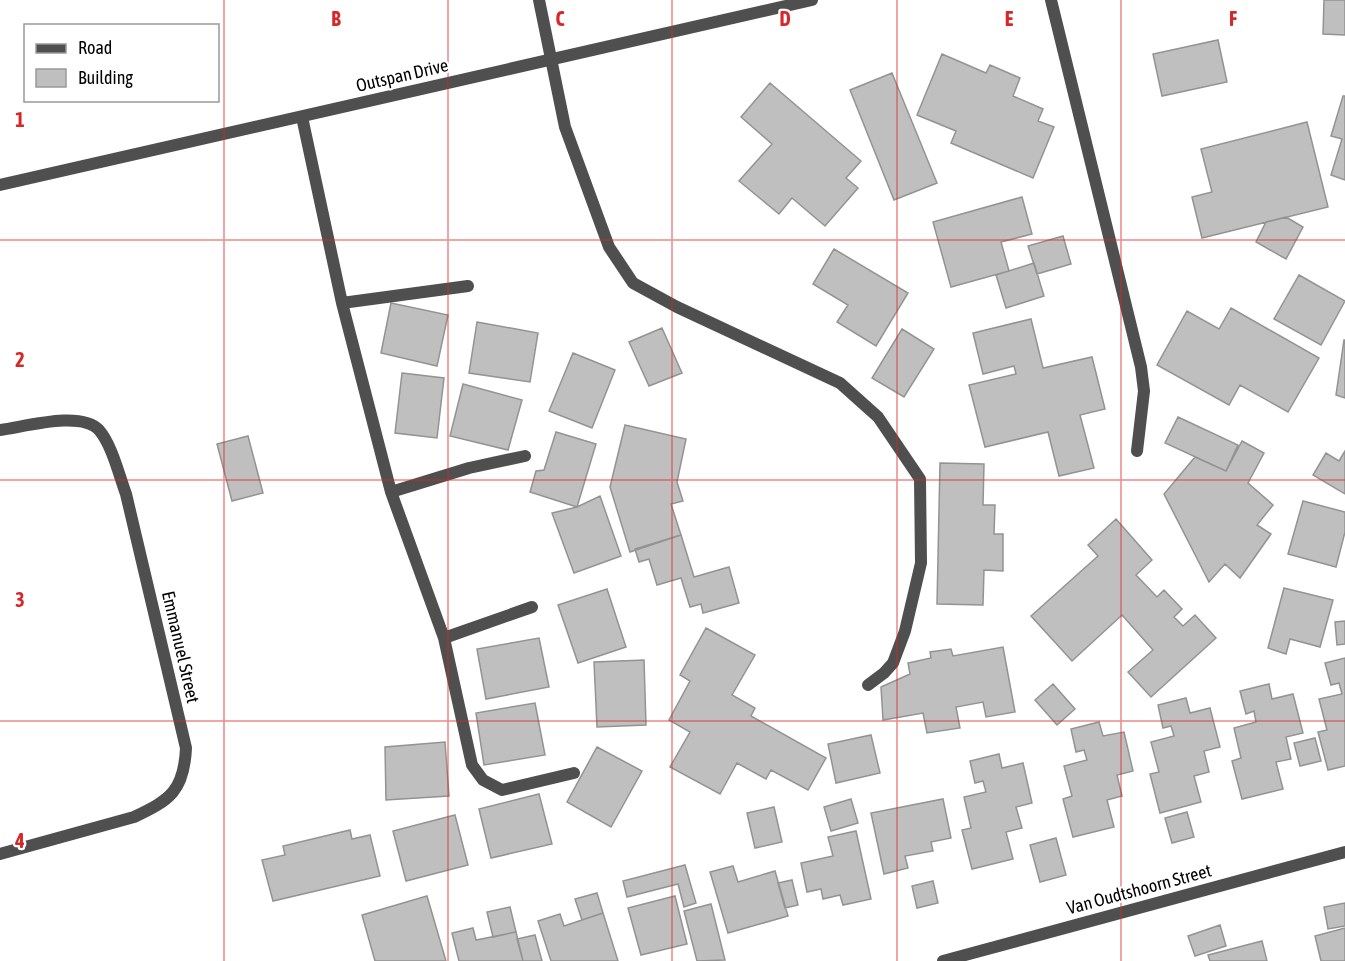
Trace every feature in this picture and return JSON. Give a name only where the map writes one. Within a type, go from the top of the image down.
[{"type":"street","points":[[539,0],[565,127],[609,247],[633,283],[677,307],[840,383],[878,417],[920,479],[921,563],[905,631],[893,663],[868,685]]},
{"type":"street","name":"Outspan Drive","points":[[0,185],[813,0]]},
{"type":"street","points":[[1051,0],[1142,367],[1144,391],[1137,451]]},
{"type":"street","points":[[302,117],[342,303],[391,492],[444,638],[472,765],[483,780],[502,790],[574,772]]},
{"type":"street","points":[[342,303],[468,286]]},
{"type":"street","name":"Emmanuel Street","points":[[0,430],[64,420],[81,421],[98,430],[112,456],[126,494],[186,748],[185,765],[178,786],[169,798],[148,810],[119,822],[0,854]]},
{"type":"street","points":[[391,492],[469,468],[525,456]]},
{"type":"street","points":[[444,638],[532,607]]},
{"type":"street","name":"Van Oudtshoorn Street","points":[[943,961],[1345,852]]},
{"type":"building","points":[[1324,0],[1345,0],[1345,35],[1323,34]]},
{"type":"building","points":[[1218,40],[1227,82],[1162,96],[1153,54]]},
{"type":"building","points":[[942,54],[986,73],[990,65],[1020,78],[1013,96],[1043,109],[1038,121],[1054,127],[1033,178],[951,143],[956,131],[917,115]]},
{"type":"building","points":[[892,73],[937,183],[894,200],[850,90]]},
{"type":"building","points":[[770,83],[861,161],[846,178],[858,188],[825,226],[792,198],[779,214],[739,181],[772,144],[741,117]]},
{"type":"building","points":[[1343,96],[1345,96],[1345,180],[1331,175],[1342,139],[1331,136]]},
{"type":"building","points":[[1307,122],[1328,207],[1202,238],[1192,197],[1212,192],[1201,149]]},
{"type":"building","points":[[1022,197],[1032,234],[1001,242],[1009,271],[951,287],[933,222]]},
{"type":"building","points":[[1286,217],[1303,227],[1286,259],[1256,242],[1266,222]]},
{"type":"building","points":[[1063,236],[1071,264],[1037,274],[1028,246]]},
{"type":"building","points":[[834,249],[908,293],[876,346],[837,322],[848,305],[813,284]]},
{"type":"building","points":[[1034,263],[1044,296],[1006,308],[996,275]]},
{"type":"building","points":[[1299,275],[1345,301],[1321,345],[1274,319]]},
{"type":"building","points":[[391,303],[448,315],[437,366],[381,353]]},
{"type":"building","points":[[1231,308],[1319,358],[1288,412],[1240,385],[1229,405],[1157,365],[1187,311],[1219,329]]},
{"type":"building","points":[[1031,319],[1043,368],[1092,357],[1105,409],[1080,415],[1094,468],[1059,476],[1048,432],[985,447],[969,385],[1016,374],[1014,366],[983,374],[973,333]]},
{"type":"building","points":[[477,322],[538,333],[530,382],[469,373]]},
{"type":"building","points":[[662,328],[682,373],[649,386],[629,342]]},
{"type":"building","points":[[902,329],[934,349],[904,397],[872,378]]},
{"type":"building","points":[[1345,340],[1345,398],[1336,395]]},
{"type":"building","points":[[573,353],[615,370],[592,428],[549,411]]},
{"type":"building","points":[[402,373],[444,378],[437,438],[395,433]]},
{"type":"building","points":[[463,384],[522,400],[508,450],[450,436]]},
{"type":"building","points":[[1178,417],[1238,445],[1226,471],[1165,443]]},
{"type":"building","points":[[625,425],[686,439],[677,482],[683,501],[671,504],[681,535],[630,552],[610,487]]},
{"type":"building","points":[[556,432],[596,444],[577,507],[530,492],[536,471],[544,470]]},
{"type":"building","points":[[248,436],[263,493],[232,501],[217,444]]},
{"type":"building","points":[[1242,441],[1264,453],[1248,483],[1273,505],[1257,525],[1271,534],[1240,578],[1225,564],[1209,582],[1164,494],[1195,457],[1226,471]]},
{"type":"building","points":[[1345,451],[1345,494],[1313,475],[1326,453],[1339,461]]},
{"type":"building","points":[[940,463],[984,464],[983,505],[995,505],[994,534],[1003,534],[1003,571],[984,570],[983,605],[937,604]]},
{"type":"building","points":[[600,496],[621,556],[574,573],[552,513],[577,507]]},
{"type":"building","points":[[1303,501],[1345,512],[1345,532],[1336,567],[1288,554]]},
{"type":"building","points":[[1116,519],[1152,560],[1136,575],[1157,597],[1164,590],[1182,609],[1174,617],[1183,626],[1195,615],[1216,638],[1151,697],[1128,672],[1153,650],[1122,615],[1072,661],[1031,616],[1098,556],[1088,545]]},
{"type":"building","points":[[681,535],[694,577],[729,567],[739,603],[703,613],[701,604],[690,607],[681,578],[657,585],[649,559],[639,562],[635,549]]},
{"type":"building","points":[[1284,588],[1333,600],[1320,647],[1290,639],[1286,654],[1268,648]]},
{"type":"building","points":[[607,589],[626,647],[578,663],[558,605]]},
{"type":"building","points":[[1345,621],[1345,644],[1337,645],[1335,622]]},
{"type":"building","points":[[706,628],[755,655],[732,695],[755,708],[751,716],[826,758],[808,790],[771,770],[766,779],[737,763],[720,794],[670,767],[690,732],[669,720],[690,681],[680,675]]},
{"type":"building","points":[[539,638],[549,687],[486,699],[477,649]]},
{"type":"building","points":[[1003,647],[1015,712],[986,717],[983,702],[956,707],[960,728],[927,733],[923,713],[883,720],[881,687],[910,674],[908,663],[931,658],[930,652],[951,649],[953,656]]},
{"type":"building","points":[[1345,658],[1345,766],[1328,770],[1318,732],[1327,730],[1319,699],[1342,694],[1339,683],[1331,685],[1325,663]]},
{"type":"building","points":[[644,660],[646,725],[597,727],[594,662]]},
{"type":"building","points":[[1053,684],[1075,709],[1057,725],[1035,700]]},
{"type":"building","points":[[1269,684],[1272,699],[1293,694],[1303,733],[1286,737],[1291,759],[1276,762],[1283,789],[1242,799],[1232,761],[1241,758],[1234,728],[1256,722],[1254,711],[1246,714],[1240,691]]},
{"type":"building","points":[[1186,698],[1190,713],[1210,708],[1220,747],[1204,751],[1209,772],[1194,776],[1201,802],[1160,813],[1150,774],[1159,772],[1151,742],[1174,736],[1171,726],[1163,728],[1158,705]]},
{"type":"building","points":[[535,703],[545,755],[484,765],[476,713]]},
{"type":"building","points":[[1099,722],[1103,736],[1124,732],[1133,771],[1117,775],[1122,796],[1107,800],[1114,827],[1073,837],[1063,799],[1072,796],[1064,766],[1087,760],[1084,750],[1076,752],[1071,729]]},
{"type":"building","points":[[871,735],[880,773],[836,783],[828,744]]},
{"type":"building","points":[[1315,738],[1321,761],[1300,766],[1294,743]]},
{"type":"building","points":[[445,742],[449,796],[386,800],[385,747]]},
{"type":"building","points":[[597,747],[642,771],[611,827],[567,802]]},
{"type":"building","points":[[999,754],[1002,768],[1023,763],[1032,803],[1016,807],[1022,828],[1006,832],[1013,859],[972,869],[962,830],[971,828],[964,797],[986,792],[983,781],[975,783],[970,761]]},
{"type":"building","points":[[539,794],[552,844],[491,858],[479,809]]},
{"type":"building","points":[[851,799],[858,823],[831,831],[824,807]]},
{"type":"building","points":[[943,799],[951,838],[931,842],[933,851],[905,856],[908,868],[884,874],[871,813]]},
{"type":"building","points":[[774,807],[782,842],[755,848],[747,813]]},
{"type":"building","points":[[1187,812],[1194,837],[1172,843],[1165,818]]},
{"type":"building","points":[[455,815],[468,865],[406,881],[393,831]]},
{"type":"building","points":[[350,830],[352,839],[370,835],[380,876],[273,901],[262,860],[285,855],[283,846]]},
{"type":"building","points":[[856,831],[871,899],[843,905],[840,895],[823,899],[821,889],[807,892],[801,863],[833,856],[828,837]]},
{"type":"building","points":[[1056,838],[1066,875],[1040,882],[1030,845]]},
{"type":"building","points":[[685,865],[696,903],[684,907],[678,884],[627,897],[623,881]]},
{"type":"building","points":[[733,866],[738,882],[775,871],[788,916],[728,933],[710,872]]},
{"type":"building","points":[[792,880],[798,905],[785,908],[778,883]]},
{"type":"building","points":[[933,881],[938,903],[917,908],[912,886]]},
{"type":"building","points":[[597,893],[603,913],[582,920],[575,899]]},
{"type":"building","points":[[427,896],[446,961],[375,961],[362,915]]},
{"type":"building","points":[[675,896],[687,944],[641,955],[628,908]]},
{"type":"building","points":[[1345,903],[1345,926],[1328,929],[1324,907]]},
{"type":"building","points":[[711,904],[725,960],[697,961],[684,911]]},
{"type":"building","points":[[510,907],[516,932],[493,937],[487,912]]},
{"type":"building","points":[[603,913],[618,961],[551,961],[538,921],[560,914],[564,926]]},
{"type":"building","points":[[1220,925],[1226,946],[1195,956],[1188,936]]},
{"type":"building","points":[[473,928],[476,940],[516,932],[523,961],[459,961],[452,933]]},
{"type":"building","points":[[1345,928],[1345,961],[1321,961],[1315,936]]},
{"type":"building","points":[[535,935],[542,961],[523,961],[517,939]]},
{"type":"building","points":[[1262,941],[1267,961],[1210,961],[1208,955]]}]
